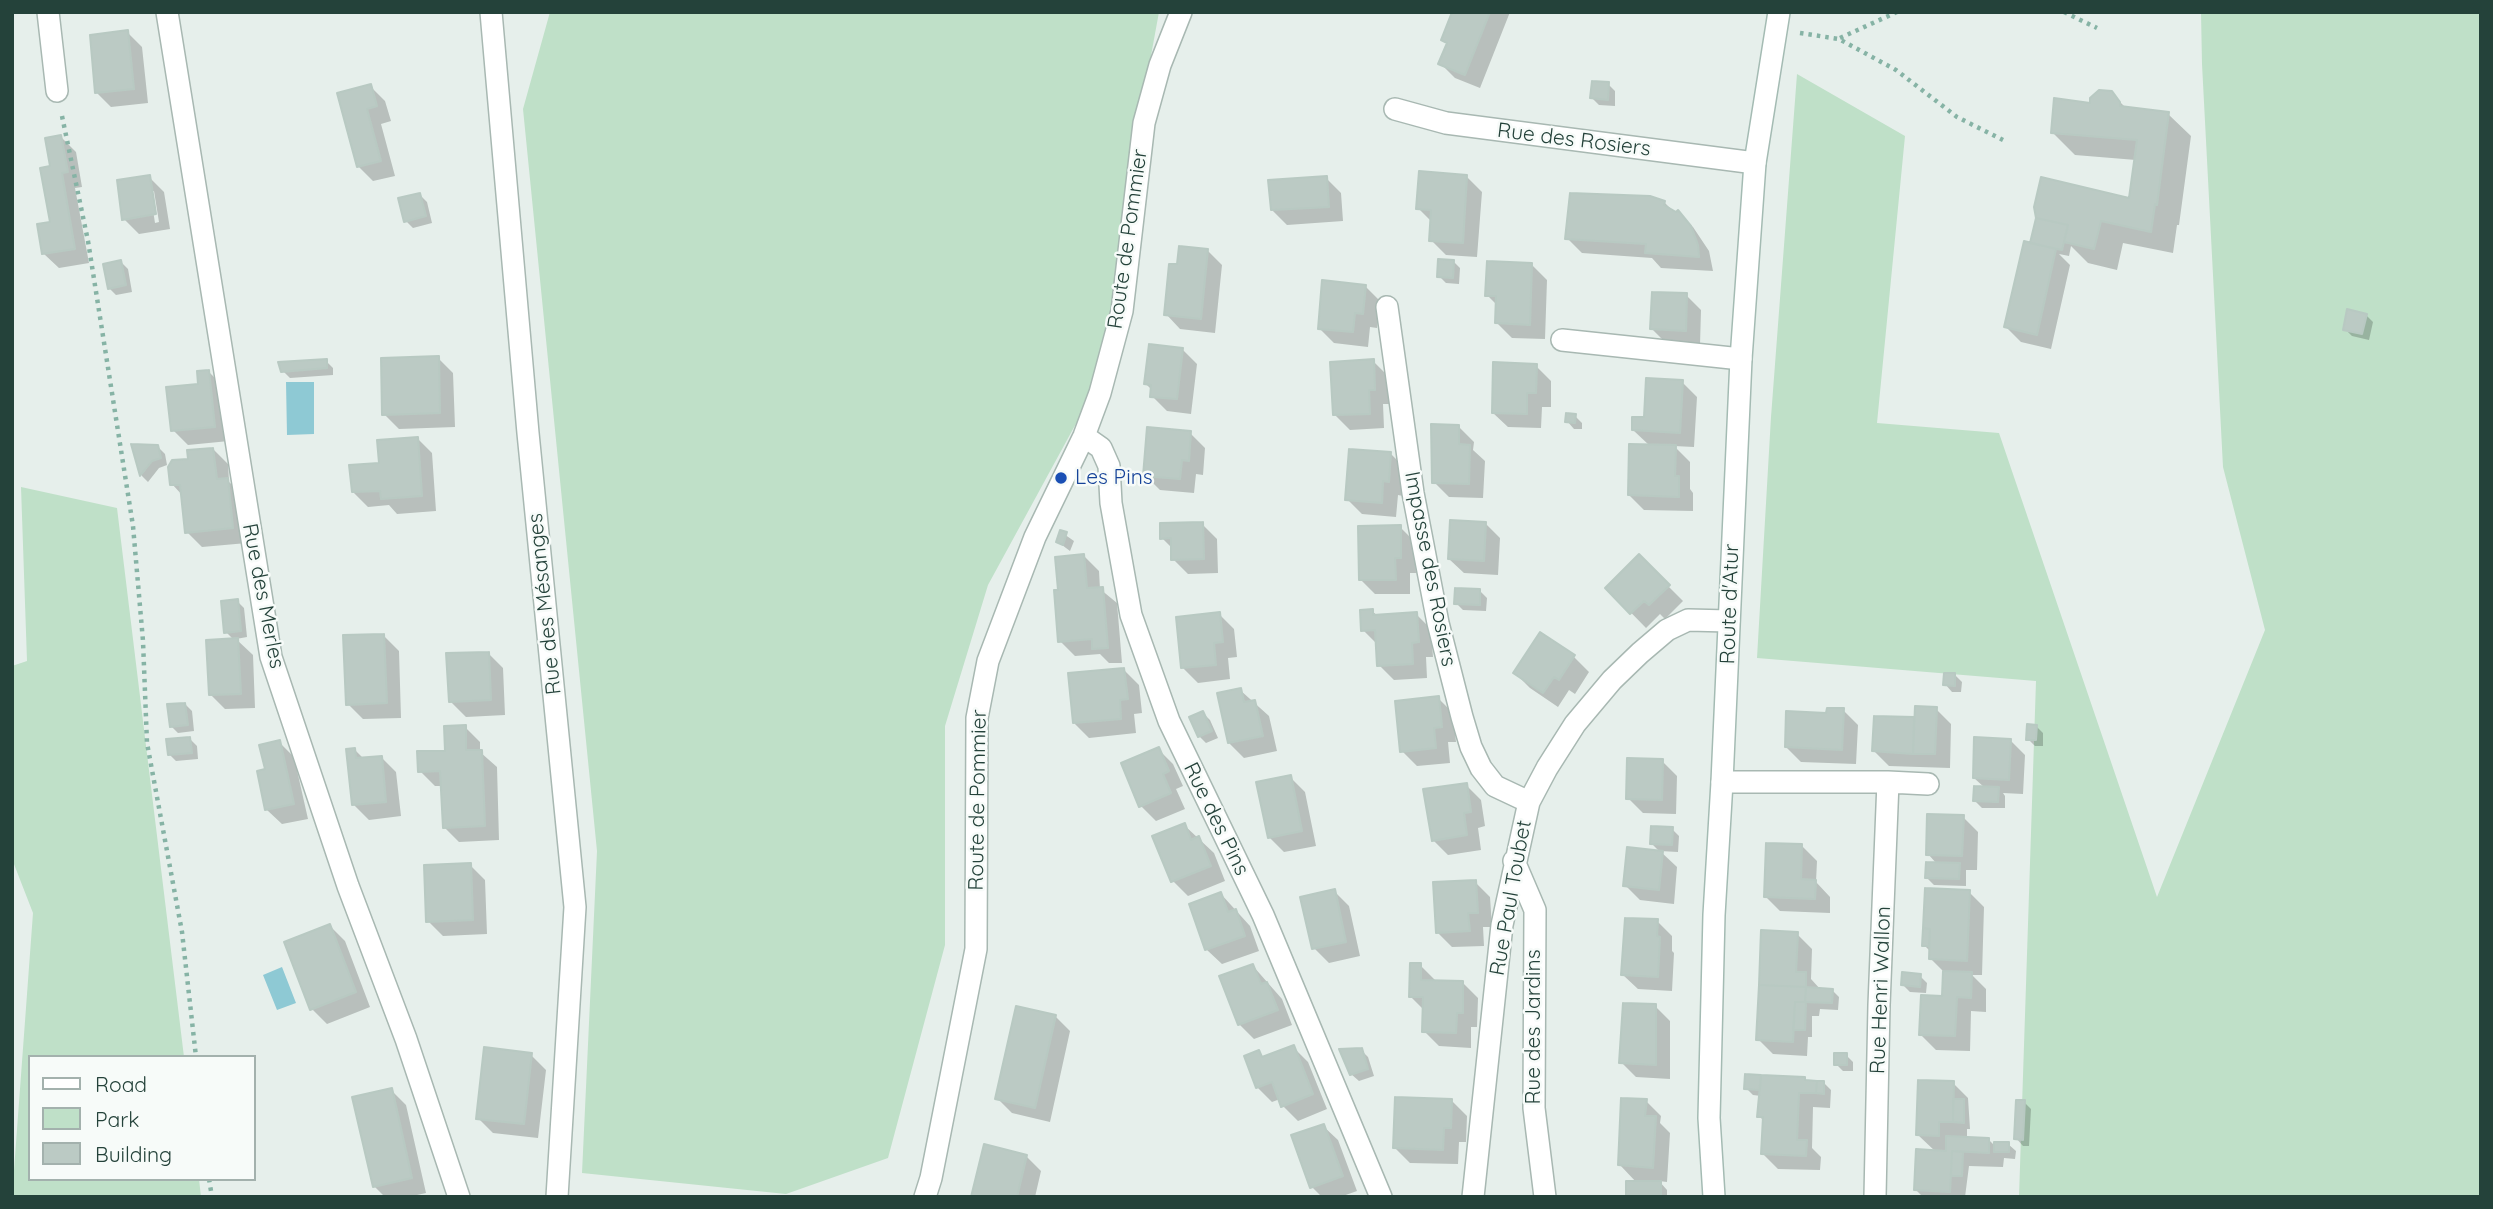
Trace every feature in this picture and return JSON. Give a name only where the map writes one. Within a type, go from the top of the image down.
[{"type":"street","points":[[48,12],[57,91]]},
{"type":"street","name":"Rue des Merles","points":[[167,12],[271,656],[348,886],[406,1039],[459,1197]]},
{"type":"street","name":"Rue des Mésanges","points":[[491,12],[575,907],[557,1197]]},
{"type":"street","name":"Route de Pommier","points":[[925,1197],[934,1165],[976,949],[977,718],[986,670],[1035,537],[1084,436],[1100,393],[1122,311],[1143,123],[1160,65],[1181,12]]},
{"type":"street","name":"Route d'Atur","points":[[1714,1197],[1709,1066],[1741,359],[1755,163],[1777,21]]},
{"type":"street","name":"Rue des Rosiers","points":[[1395,109],[1446,123],[1755,163]]},
{"type":"street","name":"Impasse des Rosiers","points":[[1387,307],[1413,493],[1438,623],[1462,717],[1480,768],[1495,786],[1529,802]]},
{"type":"street","points":[[1563,340],[1741,359]]},
{"type":"street","name":"Rue des Pins","points":[[1084,436],[1101,448],[1109,466],[1113,515],[1131,615],[1169,721],[1263,915],[1381,1197]]},
{"type":"street","name":"Rue Paul Toubet","points":[[1473,1197],[1502,925],[1529,802],[1575,724],[1612,680],[1640,653],[1667,630],[1688,620],[1729,621]]},
{"type":"street","points":[[1722,782],[1928,784]]},
{"type":"street","name":"Rue Henri Wallon","points":[[1875,1197],[1888,782]]},
{"type":"street","name":"Rue des Jardins","points":[[1514,861],[1535,910],[1534,1108],[1545,1197]]},
{"type":"path","points":[[1839,39],[1897,12]]},
{"type":"path","points":[[2064,12],[2097,28]]},
{"type":"path","points":[[1777,21],[1839,39],[1896,69],[1957,117],[2003,140]]},
{"type":"path","points":[[57,91],[89,241],[133,526],[143,641],[147,743],[182,932],[195,1055]]},
{"type":"green space","points":[[550,12],[1159,12],[1135,143],[1119,286],[1085,407],[988,585],[945,726],[945,945],[888,1158],[786,1194],[582,1173],[597,851],[523,109]]},
{"type":"green space","points":[[2201,12],[2481,12],[2481,1197],[2019,1197],[2036,681],[1757,658],[1771,417],[1797,74],[1905,136],[1877,423],[1999,433],[2157,897],[2265,630],[2223,467]]},
{"type":"green space","points":[[21,487],[117,508],[184,1055],[28,1055],[28,1181],[199,1181],[201,1197],[12,1197],[33,913],[12,859],[12,666],[27,661]]},
{"type":"water","points":[[286,382],[314,382],[314,434],[287,435]]},
{"type":"water","points":[[282,967],[296,1003],[277,1010],[263,975]]},
{"type":"building","points":[[1452,12],[1490,12],[1465,75],[1438,64],[1447,43],[1441,40]]},
{"type":"building","points":[[128,30],[134,89],[95,93],[90,35]]},
{"type":"building","points":[[1592,81],[1609,82],[1608,100],[1590,98]]},
{"type":"building","points":[[371,84],[377,106],[367,109],[381,161],[357,167],[337,93]]},
{"type":"building","points":[[2099,90],[2112,91],[2120,106],[2169,112],[2151,232],[2101,221],[2094,249],[2064,242],[2068,225],[2036,218],[2034,207],[2041,177],[2129,198],[2137,140],[2051,133],[2054,98],[2090,103],[2090,98]]},
{"type":"building","points":[[61,135],[68,172],[62,173],[75,249],[42,254],[37,224],[50,222],[40,168],[50,166],[45,138]]},
{"type":"building","points":[[1419,171],[1467,175],[1463,243],[1429,241],[1431,210],[1416,209]]},
{"type":"building","points":[[150,175],[156,214],[122,220],[117,180]]},
{"type":"building","points":[[1327,176],[1329,207],[1271,210],[1268,180]]},
{"type":"building","points":[[420,193],[426,216],[404,222],[398,198]]},
{"type":"building","points":[[1570,193],[1650,196],[1665,201],[1664,205],[1676,212],[1678,210],[1691,226],[1699,257],[1645,253],[1646,244],[1565,239]]},
{"type":"building","points":[[2036,218],[2068,225],[2062,250],[2030,243]]},
{"type":"building","points":[[2024,241],[2056,249],[2037,335],[2004,327]]},
{"type":"building","points":[[1179,246],[1208,249],[1201,319],[1164,315],[1169,264],[1177,264]]},
{"type":"building","points":[[1438,259],[1454,260],[1453,278],[1437,277]]},
{"type":"building","points":[[121,260],[126,285],[108,289],[103,264]]},
{"type":"building","points":[[1487,261],[1532,263],[1530,325],[1495,323],[1496,296],[1485,296]]},
{"type":"building","points":[[1322,280],[1366,285],[1363,314],[1355,313],[1353,332],[1318,329]]},
{"type":"building","points":[[1652,292],[1687,293],[1686,331],[1650,329]]},
{"type":"building","points":[[2347,309],[2367,314],[2362,334],[2343,330]]},
{"type":"building","points":[[1149,344],[1183,348],[1177,399],[1150,397],[1151,385],[1144,384]]},
{"type":"building","points":[[439,356],[440,413],[382,415],[381,358]]},
{"type":"building","points":[[327,359],[327,368],[281,372],[278,362]]},
{"type":"building","points":[[1374,359],[1375,390],[1369,390],[1370,414],[1333,415],[1330,362]]},
{"type":"building","points":[[1493,362],[1537,364],[1536,393],[1527,393],[1527,414],[1492,413]]},
{"type":"building","points":[[209,370],[215,427],[171,431],[166,387],[198,384],[197,371]]},
{"type":"building","points":[[1646,378],[1683,380],[1680,433],[1632,430],[1632,417],[1644,417]]},
{"type":"building","points":[[1566,413],[1576,414],[1575,423],[1565,422]]},
{"type":"building","points":[[1431,424],[1459,425],[1459,444],[1470,445],[1469,484],[1432,483]]},
{"type":"building","points":[[1147,427],[1191,431],[1189,461],[1182,460],[1180,479],[1143,476]]},
{"type":"building","points":[[418,437],[422,496],[381,499],[380,491],[352,492],[349,465],[379,463],[377,440]]},
{"type":"building","points":[[131,444],[158,445],[161,458],[152,461],[140,476]]},
{"type":"building","points":[[1629,444],[1676,445],[1675,476],[1679,476],[1679,497],[1628,495]]},
{"type":"building","points":[[213,448],[217,479],[228,478],[233,528],[185,533],[180,485],[170,485],[168,467],[172,460],[188,459],[187,450]]},
{"type":"building","points":[[1349,449],[1391,452],[1389,482],[1383,481],[1382,503],[1345,500]]},
{"type":"building","points":[[1450,520],[1486,522],[1484,561],[1448,559]]},
{"type":"building","points":[[1203,522],[1204,559],[1171,560],[1171,538],[1160,539],[1160,523]]},
{"type":"building","points":[[1401,525],[1401,558],[1395,558],[1396,580],[1359,580],[1358,526]]},
{"type":"building","points":[[1060,530],[1067,532],[1063,545],[1056,542]]},
{"type":"building","points":[[1084,554],[1087,588],[1103,587],[1108,648],[1092,649],[1092,639],[1058,642],[1054,590],[1058,590],[1055,557]]},
{"type":"building","points":[[1639,554],[1670,585],[1649,605],[1644,601],[1630,614],[1605,588]]},
{"type":"building","points":[[1455,588],[1480,589],[1480,605],[1454,604]]},
{"type":"building","points":[[238,599],[241,631],[224,633],[221,601]]},
{"type":"building","points":[[1373,609],[1373,615],[1417,612],[1419,642],[1412,643],[1413,664],[1377,666],[1375,630],[1361,631],[1360,610]]},
{"type":"building","points":[[1220,612],[1223,642],[1214,643],[1216,665],[1181,668],[1176,617]]},
{"type":"building","points":[[1540,632],[1575,655],[1559,680],[1554,677],[1543,693],[1513,673]]},
{"type":"building","points":[[384,634],[387,703],[346,705],[343,635]]},
{"type":"building","points":[[238,638],[241,694],[209,695],[206,640]]},
{"type":"building","points":[[489,652],[491,700],[449,702],[446,653]]},
{"type":"building","points":[[1124,668],[1128,699],[1120,700],[1121,719],[1073,723],[1068,673]]},
{"type":"building","points":[[1944,673],[1955,673],[1955,686],[1943,685]]},
{"type":"building","points":[[1241,688],[1244,702],[1255,700],[1263,736],[1228,743],[1217,693]]},
{"type":"building","points":[[1439,696],[1442,727],[1434,728],[1436,748],[1400,752],[1395,701]]},
{"type":"building","points":[[185,703],[188,725],[170,727],[167,704]]},
{"type":"building","points":[[1915,706],[1937,707],[1935,754],[1913,754]]},
{"type":"building","points":[[1827,708],[1844,708],[1842,750],[1785,747],[1786,711],[1826,713]]},
{"type":"building","points":[[1203,711],[1212,731],[1198,737],[1189,717]]},
{"type":"building","points":[[1874,716],[1914,717],[1913,754],[1872,751]]},
{"type":"building","points":[[2027,724],[2037,725],[2036,740],[2026,740]]},
{"type":"building","points":[[466,725],[466,750],[482,750],[485,826],[443,828],[440,771],[418,772],[417,751],[445,751],[444,726]]},
{"type":"building","points":[[190,737],[192,753],[168,755],[166,739]]},
{"type":"building","points":[[1974,737],[2011,739],[2009,780],[1973,778]]},
{"type":"building","points":[[280,740],[294,804],[265,810],[257,771],[265,769],[259,745]]},
{"type":"building","points":[[1159,747],[1169,771],[1163,774],[1171,793],[1139,807],[1121,763]]},
{"type":"building","points":[[355,748],[356,758],[382,756],[386,802],[352,805],[346,749]]},
{"type":"building","points":[[1627,758],[1663,759],[1662,800],[1626,799]]},
{"type":"building","points":[[1291,775],[1302,831],[1268,838],[1256,782]]},
{"type":"building","points":[[1467,783],[1471,812],[1464,813],[1467,835],[1432,841],[1423,789]]},
{"type":"building","points":[[1974,786],[1999,787],[1998,802],[1973,801]]},
{"type":"building","points":[[1927,814],[1964,815],[1962,856],[1926,855]]},
{"type":"building","points":[[1185,823],[1191,840],[1199,836],[1211,866],[1171,882],[1152,836]]},
{"type":"building","points":[[1651,826],[1673,827],[1672,845],[1650,844]]},
{"type":"building","points":[[1766,843],[1802,844],[1801,879],[1816,880],[1815,899],[1764,897]]},
{"type":"building","points":[[1627,847],[1663,851],[1659,890],[1623,886]]},
{"type":"building","points":[[1926,862],[1960,863],[1959,879],[1925,878]]},
{"type":"building","points":[[471,863],[473,920],[426,922],[424,865]]},
{"type":"building","points":[[1476,880],[1478,913],[1468,913],[1470,931],[1436,933],[1433,882]]},
{"type":"building","points":[[1925,888],[1970,890],[1967,961],[1929,959],[1930,929],[1923,928]]},
{"type":"building","points":[[1335,889],[1346,942],[1312,949],[1300,897]]},
{"type":"building","points":[[1221,892],[1228,912],[1236,909],[1245,936],[1205,950],[1189,904]]},
{"type":"building","points":[[1625,918],[1658,919],[1658,977],[1621,975]]},
{"type":"building","points":[[330,924],[356,992],[310,1010],[284,942]]},
{"type":"building","points":[[1923,928],[1930,929],[1929,946],[1922,946]]},
{"type":"building","points":[[1761,930],[1798,932],[1796,972],[1806,972],[1806,987],[1759,985]]},
{"type":"building","points":[[1410,963],[1421,963],[1421,980],[1463,981],[1463,1013],[1457,1013],[1456,1033],[1422,1032],[1423,997],[1409,997]]},
{"type":"building","points":[[1253,964],[1261,984],[1267,982],[1278,1010],[1238,1025],[1219,976]]},
{"type":"building","points":[[1943,971],[1972,972],[1971,998],[1957,997],[1955,1036],[1919,1035],[1921,995],[1942,996]]},
{"type":"building","points":[[1902,972],[1921,974],[1920,987],[1901,985]]},
{"type":"building","points":[[1759,985],[1806,987],[1805,1002],[1795,1002],[1793,1042],[1756,1040]]},
{"type":"building","points":[[1806,987],[1833,989],[1832,1003],[1805,1002]]},
{"type":"building","points":[[1795,1002],[1806,1002],[1805,1030],[1793,1030]]},
{"type":"building","points":[[1623,1003],[1656,1004],[1656,1065],[1619,1063]]},
{"type":"building","points":[[1016,1006],[1056,1015],[1035,1108],[995,1099]]},
{"type":"building","points":[[1294,1045],[1313,1094],[1281,1107],[1272,1082],[1256,1088],[1244,1056],[1259,1050],[1262,1057]]},
{"type":"building","points":[[484,1047],[532,1053],[524,1124],[476,1119]]},
{"type":"building","points":[[1362,1048],[1368,1069],[1350,1075],[1339,1049]]},
{"type":"building","points":[[1834,1053],[1847,1053],[1847,1065],[1834,1065]]},
{"type":"building","points":[[1745,1074],[1761,1075],[1760,1090],[1744,1089]]},
{"type":"building","points":[[1761,1075],[1805,1077],[1805,1080],[1817,1081],[1816,1093],[1799,1093],[1797,1140],[1807,1140],[1806,1156],[1761,1154],[1763,1117],[1757,1117]]},
{"type":"building","points":[[1918,1080],[1954,1081],[1953,1122],[1939,1122],[1939,1136],[1916,1135]]},
{"type":"building","points":[[1817,1081],[1824,1081],[1824,1094],[1816,1093]]},
{"type":"building","points":[[392,1088],[412,1178],[373,1187],[352,1097]]},
{"type":"building","points":[[1395,1097],[1452,1099],[1451,1128],[1444,1128],[1443,1150],[1393,1148]]},
{"type":"building","points":[[1621,1098],[1647,1099],[1645,1116],[1656,1116],[1653,1168],[1618,1165]]},
{"type":"building","points":[[1953,1099],[1964,1099],[1964,1123],[1953,1122]]},
{"type":"building","points":[[2016,1100],[2025,1100],[2023,1140],[2014,1139]]},
{"type":"building","points":[[1324,1124],[1343,1176],[1310,1188],[1291,1135]]},
{"type":"building","points":[[1946,1136],[1989,1138],[1989,1153],[1952,1151],[1950,1192],[1914,1190],[1916,1149],[1946,1151]]},
{"type":"building","points":[[1994,1142],[2009,1142],[2009,1152],[1994,1152]]},
{"type":"building","points":[[984,1144],[1027,1155],[1017,1197],[971,1197]]},
{"type":"building","points":[[1952,1151],[1963,1152],[1962,1176],[1951,1176]]},
{"type":"building","points":[[1626,1181],[1661,1181],[1661,1197],[1626,1197]]},
{"type":"place","name":"Les Pins","points":[[1061,478]]}]
